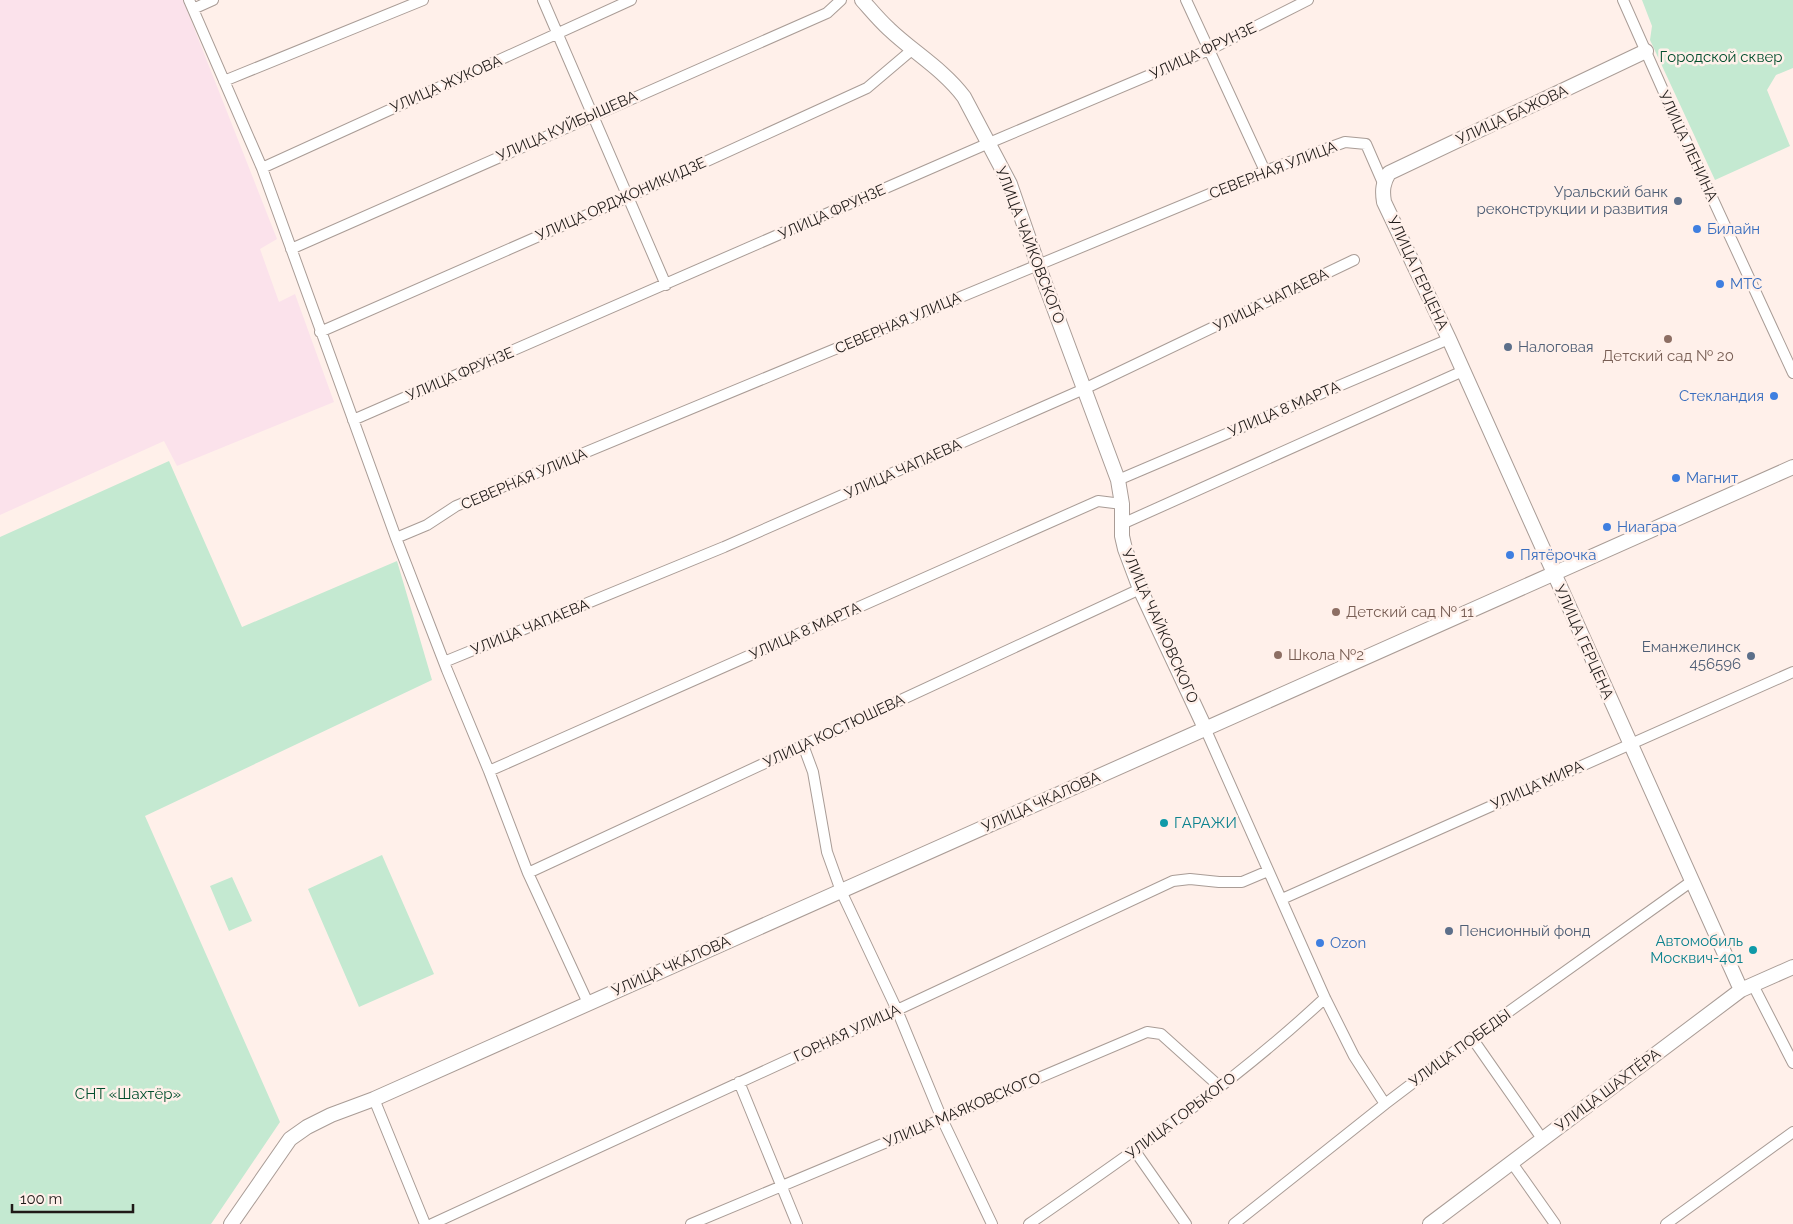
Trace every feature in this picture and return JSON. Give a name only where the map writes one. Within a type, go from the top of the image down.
[{"type":"street","points":[[213,0],[191,5],[262,168],[320,332],[444,662],[528,873],[588,1003]]},
{"type":"street","points":[[224,82],[399,5],[423,0]]},
{"type":"street","points":[[544,0],[666,285]]},
{"type":"street","name":"УЛИЦА ЖУКОВА","points":[[262,168],[631,0]]},
{"type":"street","name":"УЛИЦА КУЙБЫШЕВА","points":[[291,249],[827,13],[841,0]]},
{"type":"street","name":"УЛИЦА ЧАЙКОВСКОГО","points":[[862,0],[888,29],[955,85],[964,97],[1010,184],[1118,480],[1122,504],[1122,536],[1140,589],[1205,728],[1325,998],[1354,1056],[1384,1104]]},
{"type":"street","points":[[1186,0],[1265,172]]},
{"type":"street","name":"УЛИЦА ФРУНЗЕ","points":[[353,420],[989,143],[1209,50],[1308,0]]},
{"type":"street","name":"УЛИЦА ЛЕНИНА","points":[[1623,0],[1793,373]]},
{"type":"street","name":"УЛИЦА ОРДЖОНИКИДЗЕ","points":[[320,332],[628,197],[867,88],[913,49]]},
{"type":"street","name":"УЛИЦА БАЖОВА","points":[[1383,183],[1389,172],[1646,51]]},
{"type":"street","name":"СЕВЕРНАЯ УЛИЦА","points":[[396,538],[427,525],[456,506],[1038,265],[1265,172],[1344,142],[1366,144],[1383,183]]},
{"type":"street","name":"УЛИЦА ГЕРЦЕНА","points":[[1383,183],[1384,202],[1464,371],[1692,881],[1748,988]]},
{"type":"street","name":"УЛИЦА ЧАПАЕВА","points":[[444,662],[724,547],[1084,389],[1354,260]]},
{"type":"street","name":"УЛИЦА 8 МАРТА","points":[[1118,480],[1449,339]]},
{"type":"street","points":[[1122,524],[1464,371]]},
{"type":"street","name":"УЛИЦА ЧКАЛОВА","points":[[231,1224],[290,1139],[307,1127],[330,1115],[374,1099],[1793,468]]},
{"type":"street","name":"УЛИЦА 8 МАРТА","points":[[489,771],[1098,501],[1122,504]]},
{"type":"street","name":"УЛИЦА КОСТЮШЕВА","points":[[528,873],[1140,589]]},
{"type":"street","name":"УЛИЦА МИРА","points":[[1282,899],[1793,672]]},
{"type":"street","points":[[804,745],[813,772],[827,852],[841,891],[897,1010],[942,1120],[992,1224]]},
{"type":"street","name":"ГОРНАЯ УЛИЦА","points":[[432,1224],[1173,882],[1190,879],[1242,882],[1268,871]]},
{"type":"street","name":"УЛИЦА ПОБЕДЫ","points":[[1234,1224],[1384,1104],[1472,1038],[1692,881]]},
{"type":"street","name":"УЛИЦА ШАХТЁРА","points":[[1430,1224],[1748,988],[1793,967]]},
{"type":"street","points":[[1748,988],[1793,1063]]},
{"type":"street","name":"УЛИЦА ГОРЬКОГО","points":[[1030,1224],[1135,1151],[1220,1087],[1285,1036],[1325,998]]},
{"type":"street","name":"УЛИЦА МАЯКОВСКОГО","points":[[690,1224],[942,1120],[1147,1032],[1161,1034],[1220,1087]]},
{"type":"street","points":[[1472,1038],[1543,1140]]},
{"type":"street","points":[[739,1082],[798,1224]]},
{"type":"street","points":[[374,1099],[425,1224]]},
{"type":"street","points":[[1666,1224],[1793,1132]]},
{"type":"street","points":[[1135,1151],[1186,1224]]},
{"type":"street","points":[[1512,1163],[1555,1224]]},
{"type":"shaded area","points":[[0,0],[183,0],[277,239],[260,249],[279,302],[295,294],[334,402],[177,466],[164,441],[0,515]]},
{"type":"green space","name":"Городской сквер","points":[[1642,0],[1793,0],[1793,68],[1776,75],[1767,90],[1790,146],[1715,180],[1650,40],[1652,26]]},
{"type":"green space","name":"СНТ «Шахтёр»","points":[[169,461],[242,627],[397,561],[432,680],[145,816],[280,1122],[211,1224],[0,1224],[0,537]]},
{"type":"green space","points":[[382,855],[434,974],[359,1007],[308,889]]},
{"type":"green space","points":[[232,877],[252,921],[229,931],[210,886]]},
{"type":"place","name":"Уральский банк реконструкции и развития","points":[[1678,201]]},
{"type":"place","name":"Билайн","points":[[1697,229]]},
{"type":"place","name":"МТС","points":[[1720,284]]},
{"type":"place","name":"Детский сад № 20","points":[[1668,339]]},
{"type":"place","name":"Налоговая","points":[[1508,347]]},
{"type":"place","name":"Стекландия","points":[[1774,396]]},
{"type":"place","name":"Магнит","points":[[1676,478]]},
{"type":"place","name":"Ниагара","points":[[1607,527]]},
{"type":"place","name":"Пятёрочка","points":[[1510,555]]},
{"type":"place","name":"Детский сад № 11","points":[[1336,612]]},
{"type":"place","name":"Школа №2","points":[[1278,655]]},
{"type":"place","name":"Еманжелинск 456596","points":[[1751,656]]},
{"type":"place","name":"ГАРАЖИ","points":[[1164,823]]},
{"type":"place","name":"Пенсионный фонд","points":[[1449,931]]},
{"type":"place","name":"Ozon","points":[[1320,943]]},
{"type":"place","name":"Автомобиль Москвич-401","points":[[1753,950]]}]
